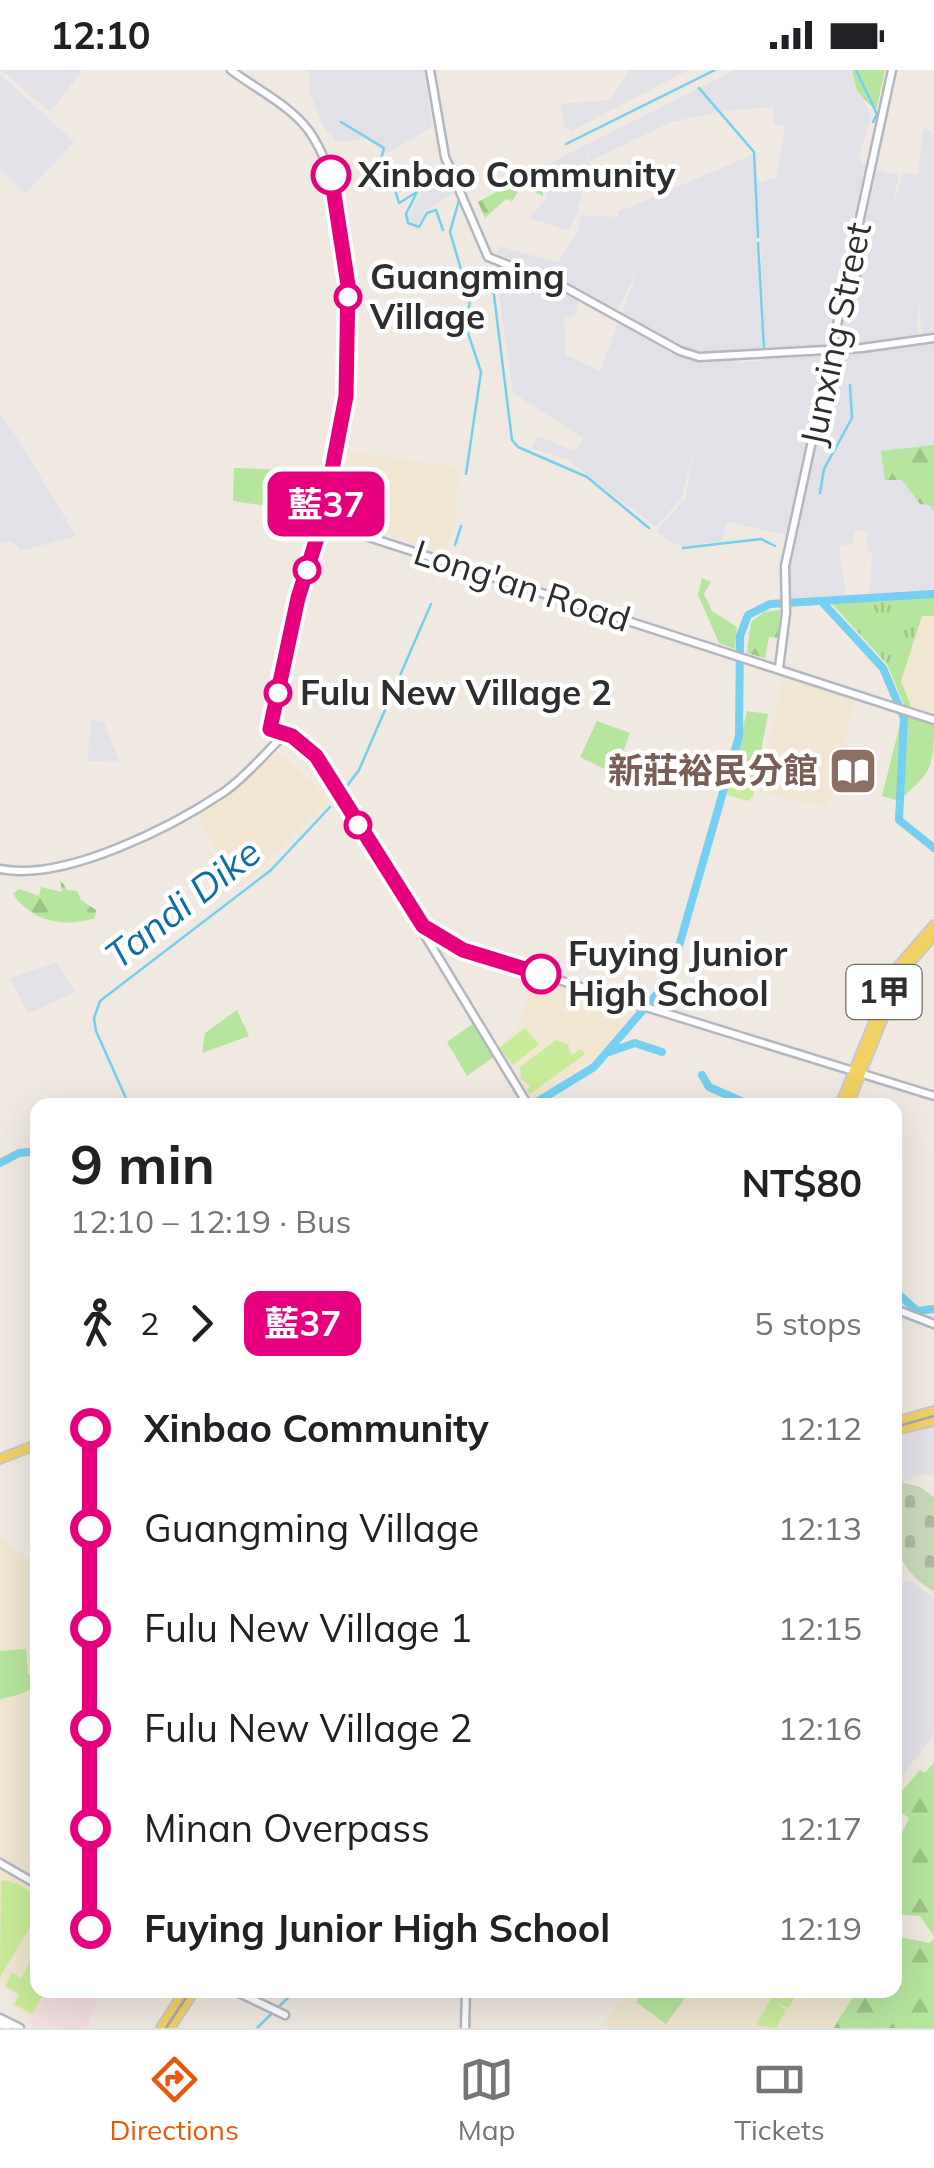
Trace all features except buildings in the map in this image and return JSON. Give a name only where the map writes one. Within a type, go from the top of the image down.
[{"type":"main road","name":"1甲","points":[[844,1098],[905,960],[934,925]]},
{"type":"main road","name":"1甲","points":[[905,960],[934,935]]},
{"type":"main road","name":"1甲","points":[[850,1098],[858,1072]]},
{"type":"main road","points":[[902,1420],[934,1410]]},
{"type":"main road","points":[[902,1428],[934,1421]]},
{"type":"main road","points":[[0,1457],[30,1445]]},
{"type":"main road","points":[[161,2028],[180,1998]]},
{"type":"main road","points":[[170,2028],[191,1998]]},
{"type":"street","points":[[231,70],[311,133],[337,199],[346,266],[349,360],[340,433],[270,729],[286,733],[316,756],[423,926],[523,1098]]},
{"type":"street","points":[[430,70],[445,157],[488,258],[566,288],[680,351],[714,360],[934,338]]},
{"type":"street","name":"Junxing Street","points":[[779,668],[786,612],[784,566],[892,70]]},
{"type":"street","name":"Long'an Road","points":[[322,522],[779,668]]},
{"type":"street","points":[[779,668],[934,720]]},
{"type":"street","points":[[0,869],[52,867],[96,857],[128,844],[226,790],[286,733]]},
{"type":"street","points":[[423,926],[463,950],[934,1096]]},
{"type":"street","points":[[902,1312],[934,1324]]},
{"type":"street","points":[[0,1864],[30,1881]]},
{"type":"street","points":[[249,1998],[278,2012]]},
{"type":"street","points":[[464,2028],[466,1998]]},
{"type":"street","points":[[0,2021],[8,2028]]},
{"type":"street","points":[[0,2021],[20,2028]]},
{"type":"shaded area","points":[[1,70],[83,70],[50,112]]},
{"type":"shaded area","points":[[309,70],[424,70],[432,127],[386,154],[367,139],[336,142],[322,124],[310,93]]},
{"type":"shaded area","points":[[630,70],[689,70],[571,131],[564,126],[561,104],[610,100]]},
{"type":"shaded area","points":[[734,70],[852,70],[871,117],[859,158],[869,170],[852,246],[861,243],[877,170],[899,176],[890,217],[903,172],[918,175],[923,128],[934,134],[934,335],[921,334],[919,295],[917,335],[859,345],[858,351],[934,340],[934,591],[870,594],[872,552],[867,550],[868,532],[854,530],[853,543],[839,546],[846,595],[790,599],[789,576],[806,489],[798,490],[789,536],[728,522],[721,542],[683,546],[670,543],[656,531],[685,499],[694,451],[681,499],[656,527],[566,459],[531,448],[538,436],[575,451],[583,438],[513,393],[495,265],[537,278],[579,301],[575,316],[564,318],[566,355],[600,371],[639,267],[617,311],[537,269],[497,254],[498,246],[558,262],[579,229],[580,215],[618,217],[618,212],[752,155],[762,352],[738,353],[737,362],[766,360],[757,183],[776,177],[785,127],[774,125],[773,107],[722,111],[669,123],[590,161],[585,150],[591,171],[578,206],[569,204],[580,208],[568,231],[529,218],[546,199],[548,164]]},
{"type":"shaded area","points":[[0,74],[74,142],[25,194],[0,169]]},
{"type":"shaded area","points":[[444,173],[457,191],[425,211],[417,227],[407,218],[420,194],[417,186]]},
{"type":"shaded area","points":[[0,413],[76,536],[21,551],[12,541],[0,543]]},
{"type":"shaded area","points":[[349,452],[459,467],[455,528],[444,554],[334,513]]},
{"type":"shaded area","points":[[922,616],[934,616],[934,714],[911,706],[901,681]]},
{"type":"shaded area","points":[[783,677],[855,700],[828,807],[758,792]]},
{"type":"shaded area","points":[[92,720],[104,722],[119,762],[87,761]]},
{"type":"shaded area","points":[[278,751],[330,800],[242,886],[201,827],[200,810],[226,796]]},
{"type":"shaded area","points":[[57,962],[75,992],[28,1014],[10,978]]},
{"type":"shaded area","points":[[532,979],[626,1007],[617,1035],[592,1061],[536,1098],[529,1098],[497,1048],[518,1028]]},
{"type":"shaded area","points":[[934,1424],[934,1476],[923,1474],[902,1481],[902,1432]]},
{"type":"shaded area","points":[[0,1538],[30,1561],[30,1877],[0,1859]]},
{"type":"shaded area","points":[[910,1581],[934,1597],[934,1735],[902,1775],[902,1583]]},
{"type":"shaded area","points":[[0,1868],[30,1886],[30,1998],[46,1998],[32,2017],[11,2006],[16,1995],[0,1985]]},
{"type":"shaded area","points":[[45,1998],[98,1998],[87,2028],[37,2028],[25,2022]]},
{"type":"shaded area","points":[[623,1998],[853,1998],[833,2028],[600,2028]]},
{"type":"green space","points":[[852,70],[885,70],[876,111],[857,91]]},
{"type":"green space","points":[[544,166],[543,196],[522,186],[512,201],[506,199],[485,218],[478,202]]},
{"type":"green space","points":[[934,445],[934,512],[930,505],[920,504],[902,480],[885,480],[881,451]]},
{"type":"green space","points":[[234,468],[295,470],[286,509],[233,501]]},
{"type":"green space","points":[[702,578],[711,582],[704,594],[712,611],[737,627],[735,649],[719,643],[698,595]]},
{"type":"green space","points":[[934,596],[934,616],[922,616],[901,681],[911,706],[904,705],[887,664],[832,604]]},
{"type":"green space","points":[[780,610],[778,638],[769,637],[765,658],[747,653],[751,622],[764,612]]},
{"type":"green space","points":[[747,711],[768,714],[758,767],[736,757]]},
{"type":"green space","points":[[905,714],[934,724],[933,752],[924,776],[899,801],[882,796],[901,720],[901,740],[906,740]]},
{"type":"green space","points":[[597,721],[630,733],[615,774],[580,757]]},
{"type":"green space","points":[[734,758],[755,768],[753,797],[748,801],[727,795]]},
{"type":"green space","points":[[60,879],[67,890],[77,891],[81,900],[96,910],[95,918],[61,922],[39,917],[13,894],[19,889],[39,896],[41,887],[62,892]]},
{"type":"green space","points":[[237,1010],[249,1036],[202,1053],[205,1033]]},
{"type":"green space","points":[[474,1023],[495,1056],[467,1076],[447,1042]]},
{"type":"green space","points":[[525,1028],[539,1044],[513,1065],[499,1048]]},
{"type":"green space","points":[[556,1040],[568,1045],[572,1055],[581,1049],[585,1054],[530,1094],[526,1090],[531,1086],[521,1079],[520,1067]]},
{"type":"green space","points":[[902,1483],[920,1487],[934,1497],[934,1592],[902,1559]]},
{"type":"green space","points":[[26,1649],[30,1688],[26,1692],[0,1699],[0,1651]]},
{"type":"green space","points":[[934,1762],[934,1936],[920,1916],[902,1915],[902,1832],[909,1818],[902,1813],[902,1791],[920,1770],[925,1773]]},
{"type":"green space","points":[[1,1880],[15,1883],[30,1894],[30,1927],[0,1977]]},
{"type":"green space","points":[[902,1937],[929,1943],[934,1939],[934,2028],[833,2028],[853,1998],[902,1998]]},
{"type":"green space","points":[[30,1962],[30,1998],[41,1998],[32,2014],[14,2004],[19,1994],[5,1986],[12,1973],[21,1978]]},
{"type":"green space","points":[[638,1998],[685,1998],[666,2024],[636,2002]]},
{"type":"green space","points":[[771,1998],[794,1998],[788,2008],[773,2001],[786,2010],[776,2028],[756,2025]]},
{"type":"waterway","name":"Tandi Dike","points":[[566,144],[715,70]]},
{"type":"waterway","points":[[856,70],[877,114],[873,122]]},
{"type":"waterway","points":[[699,88],[754,152],[758,237]]},
{"type":"waterway","points":[[341,122],[384,148],[376,179],[393,183],[399,203],[417,192],[406,214],[408,223],[419,227],[427,213],[436,210],[443,230]]},
{"type":"waterway","name":"Tandi Dike","points":[[459,200],[450,232],[470,300],[466,327],[481,372],[466,474]]},
{"type":"waterway","points":[[758,243],[764,349]]},
{"type":"waterway","points":[[860,277],[865,246]]},
{"type":"waterway","points":[[491,271],[512,440],[518,447],[587,477],[649,528]]},
{"type":"waterway","points":[[820,493],[824,469],[852,418],[850,385]]},
{"type":"waterway","name":"Tandi Dike","points":[[455,545],[461,526]]},
{"type":"waterway","points":[[683,548],[761,539],[775,546]]},
{"type":"waterway","points":[[543,1098],[594,1067],[662,988],[673,967],[739,736],[740,636],[748,615],[770,604],[934,594]]},
{"type":"waterway","points":[[823,603],[883,668],[904,718],[899,820],[934,848]]},
{"type":"waterway","name":"Tandi Dike","points":[[347,786],[359,770],[431,604]]},
{"type":"waterway","name":"Tandi Dike","points":[[126,1098],[96,1031],[94,1018],[100,1001],[271,870],[330,807]]},
{"type":"waterway","points":[[609,1052],[635,1043],[662,1052]]},
{"type":"waterway","points":[[702,1075],[709,1087],[734,1098]]},
{"type":"waterway","points":[[0,1163],[30,1152]]},
{"type":"waterway","points":[[902,1297],[917,1311],[934,1309]]},
{"type":"waterway","points":[[257,2028],[288,1998]]},
{"type":"railway","points":[[902,1425],[934,1416]]},
{"type":"railway","points":[[166,2028],[186,1998]]},
{"type":"bus line","name":"藍37","points":[[331,175],[348,285],[346,396],[322,522],[298,598],[270,729],[292,736],[316,756],[423,926],[463,950],[541,974]]},
{"type":"place","name":"Xinbao Community","points":[[331,175]]},
{"type":"place","name":"Guangming Village","points":[[348,297]]},
{"type":"place","name":"Fulu New Village 2","points":[[278,693]]},
{"type":"place","name":"新莊裕民分館","points":[[853,771]]},
{"type":"place","name":"Fuying Junior High School","points":[[541,974]]}]
